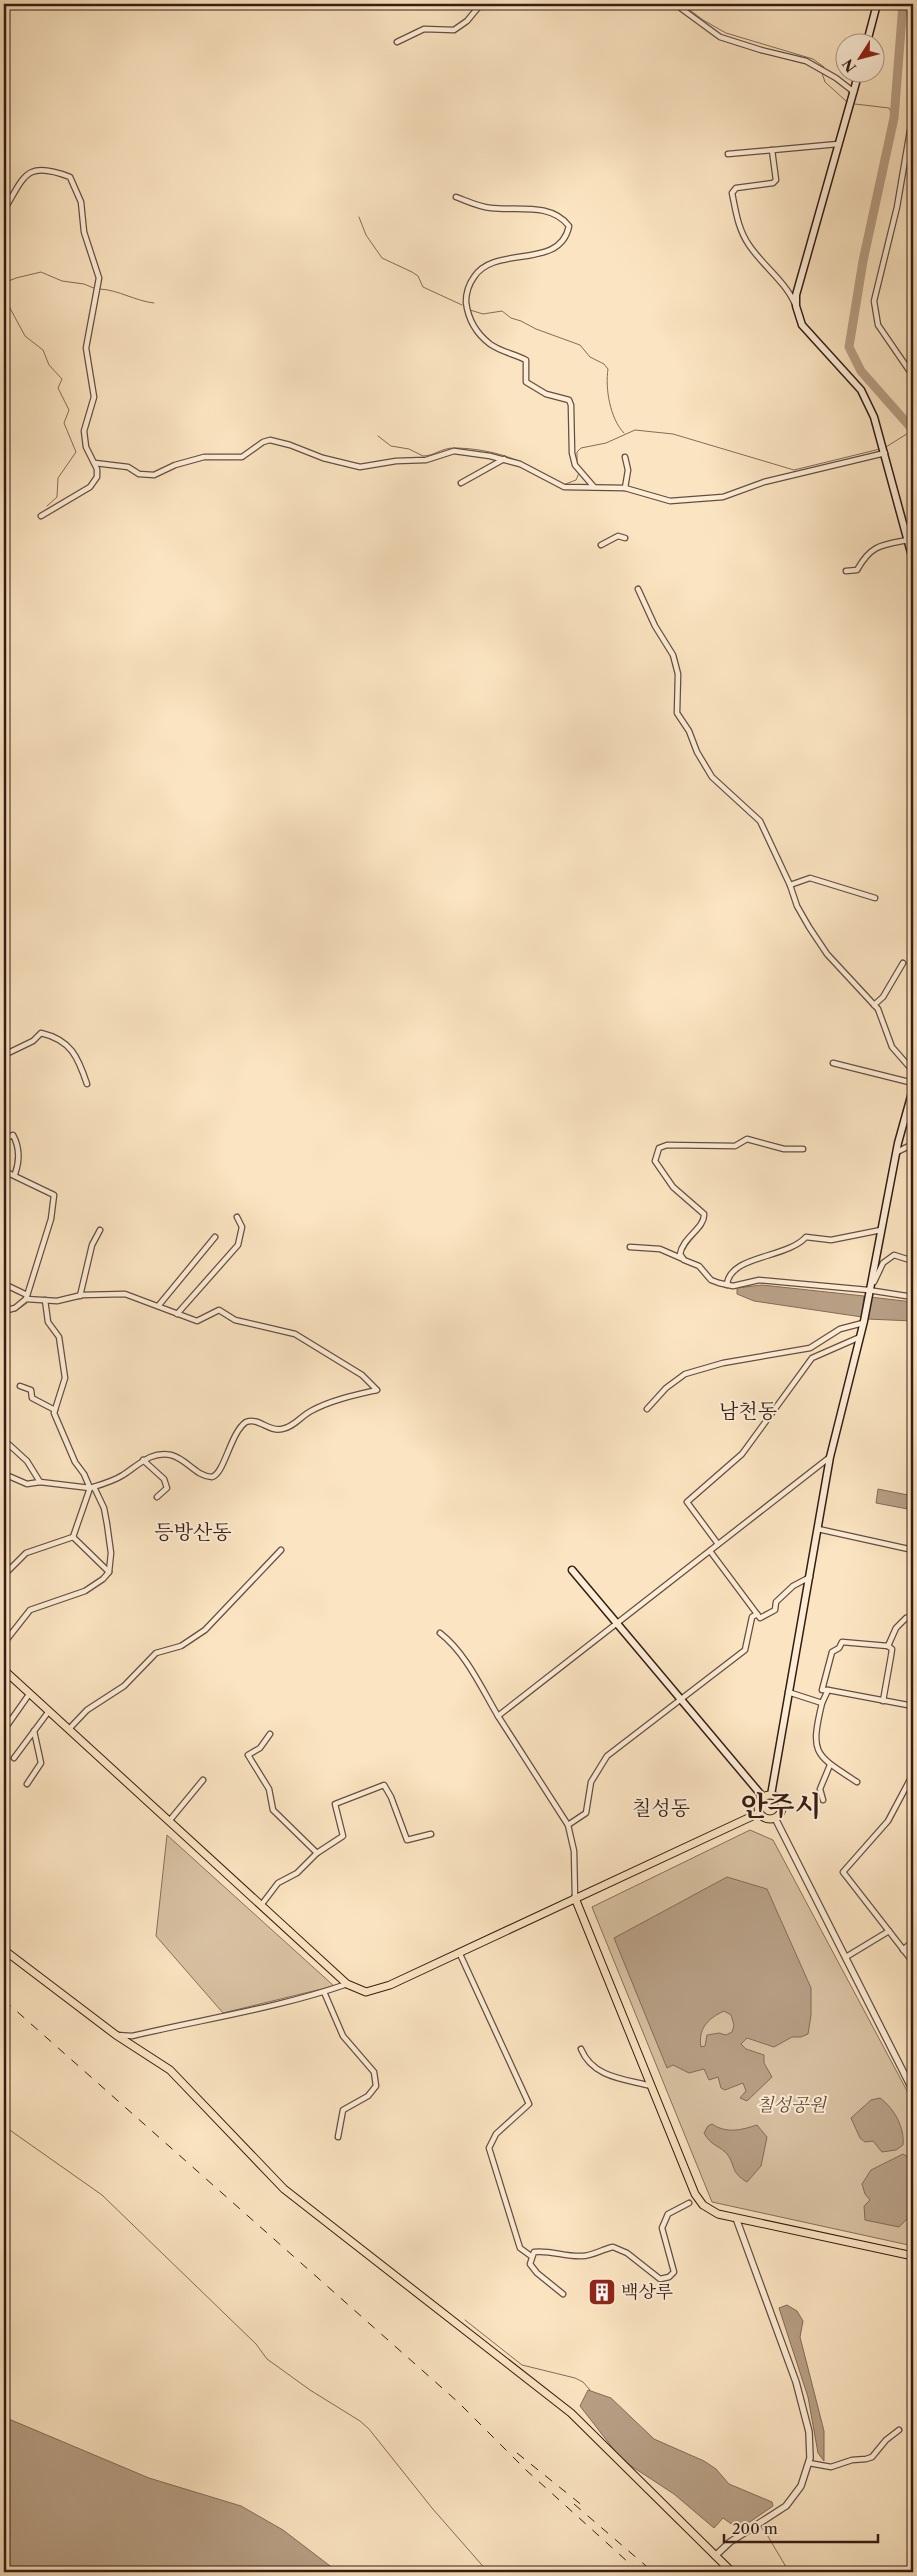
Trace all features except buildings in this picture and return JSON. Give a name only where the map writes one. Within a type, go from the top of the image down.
[{"type":"main road","points":[[869,32],[877,4]]},
{"type":"main road","points":[[856,82],[796,295],[796,306],[798,315],[810,334],[861,390],[874,418],[913,556]]},
{"type":"main road","points":[[572,1570],[616,1624],[767,1796],[778,1798],[781,1805],[780,1812],[775,1818],[768,1819],[760,1813],[758,1803],[767,1796],[810,1577],[830,1457],[864,1322],[897,1152],[913,1090]]},
{"type":"main road","points":[[4,1670],[262,1904],[347,1984],[360,1991],[372,1992],[760,1813]]},
{"type":"main road","points":[[575,1898],[698,2200],[710,2211],[736,2218],[913,2256]]},
{"type":"main road","points":[[4,1950],[116,2035],[170,2070],[264,2169],[295,2198],[571,2413],[732,2572]]},
{"type":"street","points":[[397,42],[424,29],[454,30],[467,21],[481,4]]},
{"type":"street","points":[[675,4],[720,37],[761,50],[806,60],[836,78],[854,92]]},
{"type":"street","points":[[913,113],[897,207],[874,301],[881,331],[913,376]]},
{"type":"street","points":[[728,154],[838,144]]},
{"type":"street","points":[[772,150],[776,180],[736,188],[732,193],[742,233],[755,253],[791,295],[796,306]]},
{"type":"street","points":[[4,210],[23,178],[34,171],[52,170],[70,177],[74,182],[81,202],[84,232],[99,278],[86,348],[94,397],[84,431],[86,447],[97,469],[95,483],[41,516]]},
{"type":"street","points":[[456,197],[491,208],[541,210],[565,220],[569,226],[568,232],[562,240],[540,254],[508,257],[490,262],[478,270],[470,282],[466,298],[467,311],[477,331],[491,345],[526,360],[526,382],[546,394],[569,400],[572,416],[572,453],[575,465],[594,486]]},
{"type":"street","points":[[95,463],[128,467],[139,474],[154,475],[175,465],[204,457],[242,457],[263,442],[270,440],[290,445],[323,458],[360,467],[396,461],[426,460],[454,451],[504,459],[532,469],[564,487],[625,488],[670,501],[705,500],[723,497],[764,482],[884,450]]},
{"type":"street","points":[[625,456],[628,470],[625,488]]},
{"type":"street","points":[[461,483],[504,459]]},
{"type":"street","points":[[905,529],[913,523]]},
{"type":"street","points":[[601,545],[618,536],[625,538]]},
{"type":"street","points":[[846,571],[857,570],[866,554],[881,545],[908,540]]},
{"type":"street","points":[[638,589],[655,626],[673,656],[678,674],[677,713],[689,731],[693,744],[712,777],[760,821],[790,885],[797,906],[826,954],[874,1005],[897,1055],[913,1072]]},
{"type":"street","points":[[790,885],[810,878],[875,898]]},
{"type":"street","points":[[874,1005],[883,997],[903,963]]},
{"type":"street","points":[[4,1055],[33,1041],[41,1033],[58,1037],[79,1060],[87,1084]]},
{"type":"street","points":[[833,1063],[913,1083]]},
{"type":"street","points":[[4,1139],[13,1135],[16,1141],[19,1158],[15,1174]]},
{"type":"street","points":[[684,1260],[680,1254],[681,1248],[704,1221],[704,1214],[667,1181],[656,1161],[659,1148],[667,1145],[735,1146],[747,1139],[784,1149],[804,1149]]},
{"type":"street","points":[[897,1152],[913,1144]]},
{"type":"street","points":[[4,1171],[15,1174],[54,1195],[52,1219],[27,1297],[15,1308],[4,1311]]},
{"type":"street","points":[[177,1314],[238,1245],[242,1227],[238,1217]]},
{"type":"street","points":[[80,1296],[92,1245],[100,1230]]},
{"type":"street","points":[[727,1284],[729,1275],[739,1264],[776,1254],[800,1244],[806,1237],[831,1240],[881,1230]]},
{"type":"street","points":[[159,1305],[215,1238]]},
{"type":"street","points":[[630,1247],[660,1249],[699,1266],[714,1282],[727,1284],[759,1280],[913,1297]]},
{"type":"street","points":[[869,1291],[876,1275],[888,1258],[894,1255],[913,1261]]},
{"type":"street","points":[[4,1284],[27,1297],[45,1300],[125,1294],[159,1305],[197,1321],[219,1310],[235,1320],[262,1328],[289,1331],[362,1375],[377,1390],[325,1405],[306,1414],[292,1426],[279,1430],[267,1428],[251,1420],[246,1422],[239,1429],[227,1450],[220,1471],[212,1477],[199,1474],[182,1459],[156,1455],[143,1460],[123,1475],[92,1487],[40,1482],[27,1484],[4,1474]]},
{"type":"street","points":[[45,1300],[48,1322],[59,1337],[65,1378],[54,1410]]},
{"type":"street","points":[[647,1409],[666,1388],[685,1374],[723,1363],[810,1348],[840,1330],[864,1322]]},
{"type":"street","points":[[718,1544],[687,1502],[742,1454],[812,1358],[860,1337]]},
{"type":"street","points":[[810,1348],[812,1358]]},
{"type":"street","points":[[4,1643],[30,1610],[85,1591],[103,1579],[109,1572],[111,1553],[106,1516],[92,1487],[75,1462],[54,1410],[32,1398],[32,1391],[20,1386]]},
{"type":"street","points":[[4,1440],[27,1461],[40,1482]]},
{"type":"street","points":[[498,1716],[830,1457]]},
{"type":"street","points":[[143,1460],[166,1481],[167,1488],[158,1498]]},
{"type":"street","points":[[74,1536],[92,1487]]},
{"type":"street","points":[[818,1529],[913,1550]]},
{"type":"street","points":[[74,1536],[109,1572]]},
{"type":"street","points":[[4,1575],[26,1553],[74,1536]]},
{"type":"street","points":[[69,1729],[87,1710],[124,1686],[156,1653],[181,1646],[205,1630],[281,1550]]},
{"type":"street","points":[[710,1551],[760,1618],[775,1610],[776,1602],[793,1586],[810,1577]]},
{"type":"street","points":[[568,1826],[586,1813],[591,1782],[607,1756],[745,1650],[752,1617],[756,1614]]},
{"type":"street","points":[[888,1646],[896,1628],[906,1618]]},
{"type":"street","points":[[440,1633],[450,1640],[460,1655],[568,1826],[574,1852],[575,1898]]},
{"type":"street","points":[[883,1701],[892,1649],[888,1646],[842,1642],[839,1648],[832,1652],[822,1690],[828,1690],[883,1701],[913,1706]]},
{"type":"street","points":[[828,1690],[822,1704],[815,1735],[816,1742],[821,1755],[830,1765],[857,1782]]},
{"type":"street","points":[[788,1692],[822,1704]]},
{"type":"street","points":[[4,1730],[30,1693]]},
{"type":"street","points":[[14,1758],[50,1711]]},
{"type":"street","points":[[28,1784],[41,1763],[34,1731]]},
{"type":"street","points":[[270,1734],[260,1748],[248,1755],[269,1789],[273,1810],[316,1853]]},
{"type":"street","points":[[823,1800],[820,1789],[830,1765]]},
{"type":"street","points":[[913,1774],[888,1821],[843,1872],[913,1962]]},
{"type":"street","points":[[170,1820],[203,1780]]},
{"type":"street","points":[[262,1904],[278,1884],[296,1873],[316,1853],[343,1836],[335,1804],[384,1785],[391,1797],[407,1840],[431,1834]]},
{"type":"street","points":[[775,1818],[913,2091]]},
{"type":"street","points":[[846,1957],[889,1931]]},
{"type":"street","points":[[903,1950],[913,1941]]},
{"type":"street","points":[[459,1952],[529,2104],[496,2134],[489,2148],[520,2248],[531,2256]]},
{"type":"street","points":[[116,2035],[132,2036],[324,1992],[347,1984]]},
{"type":"street","points":[[324,1992],[343,2036],[374,2072],[376,2086],[368,2096],[343,2110],[338,2137]]},
{"type":"street","points":[[581,2050],[585,2059],[593,2068],[610,2076],[651,2086]]},
{"type":"street","points":[[563,2294],[536,2273],[530,2264],[531,2256],[534,2252],[546,2250],[567,2256],[585,2256],[613,2247],[627,2253],[660,2279],[668,2278],[674,2272],[662,2228],[668,2214],[689,2203]]},
{"type":"street","points":[[715,2556],[730,2542],[791,2500],[800,2486],[809,2463],[809,2432],[796,2382],[736,2218]]},
{"type":"street","points":[[809,2463],[831,2467],[852,2460],[872,2457],[886,2440],[899,2430]]},
{"type":"green space","name":"칠성공원","points":[[750,1830],[773,1840],[913,2102],[913,2246],[712,2202],[592,1907]]},
{"type":"green space","points":[[167,1835],[334,1986],[223,2013],[156,1936]]},
{"type":"shaded area","points":[[762,1285],[864,1296],[862,1317],[754,1301],[737,1294],[737,1288]]},
{"type":"shaded area","points":[[870,1297],[913,1302],[913,1321],[867,1319]]},
{"type":"shaded area","points":[[878,1489],[913,1496],[913,1510],[876,1503]]},
{"type":"shaded area","points":[[727,1877],[767,1889],[811,1988],[811,2015],[808,2034],[801,2037],[792,2037],[774,2047],[747,2038],[741,2044],[746,2049],[764,2055],[764,2063],[772,2077],[747,2101],[740,2098],[746,2091],[743,2083],[725,2090],[721,2088],[718,2077],[709,2080],[704,2069],[689,2073],[673,2065],[667,2068],[614,1938]],"holes":[[[724,2011],[731,2015],[734,2025],[732,2032],[726,2035],[719,2033],[707,2035],[705,2046],[701,2047],[702,2030],[708,2021]]]},
{"type":"shaded area","points":[[880,2098],[890,2107],[900,2125],[903,2145],[896,2150],[882,2152],[873,2141],[865,2142],[860,2138],[851,2118],[871,2100]]},
{"type":"shaded area","points":[[712,2124],[729,2130],[740,2130],[757,2125],[767,2137],[761,2166],[747,2182],[738,2175],[727,2154],[712,2143],[704,2133],[708,2126]]},
{"type":"shaded area","points":[[903,2154],[913,2160],[913,2220],[909,2217],[899,2227],[865,2220],[864,2206],[870,2200],[865,2194],[862,2184],[871,2170]]},
{"type":"shaded area","points":[[787,2305],[797,2311],[803,2321],[800,2337],[824,2431],[824,2461],[818,2453],[808,2397],[779,2308]]},
{"type":"shaded area","points":[[588,2390],[611,2398],[654,2439],[704,2461],[716,2469],[729,2484],[772,2502],[773,2506],[741,2528],[737,2528],[723,2518],[714,2528],[674,2494],[622,2460],[580,2406]]},
{"type":"shaded area","points":[[4,2417],[149,2478],[241,2506],[283,2530],[338,2572],[4,2572]]},
{"type":"waterway","points":[[682,4],[703,20],[726,33],[813,59],[824,67]]},
{"type":"waterway","points":[[903,4],[894,118],[863,261],[849,347],[861,371],[913,430]]},
{"type":"waterway","points":[[822,73],[825,82],[846,101]]},
{"type":"waterway","points":[[855,104],[889,108],[894,118]]},
{"type":"waterway","points":[[359,217],[366,235],[382,258],[418,276],[423,287],[462,305]]},
{"type":"waterway","points":[[4,283],[41,272],[62,281],[84,284],[96,289]]},
{"type":"waterway","points":[[100,289],[114,291],[154,303]]},
{"type":"waterway","points":[[4,297],[25,336],[43,350],[49,365],[62,379],[58,388],[69,410],[64,423],[76,452],[58,478],[57,497],[47,506]]},
{"type":"waterway","points":[[470,310],[483,314],[502,311],[511,318],[536,329],[580,345],[590,357],[604,364],[608,369],[607,385],[612,412],[624,433]]},
{"type":"waterway","points":[[577,464],[577,452],[581,448],[606,443],[635,430],[673,434],[794,470],[880,449]]},
{"type":"waterway","points":[[886,447],[913,430]]},
{"type":"waterway","points":[[378,436],[391,446],[409,449],[423,456],[453,448],[489,452],[524,463],[545,475]]},
{"type":"waterway","points":[[563,485],[576,480],[579,473]]},
{"type":"waterway","points":[[10,1312],[16,1311],[27,1303]]},
{"type":"waterway","points":[[4,2126],[102,2195],[256,2344],[267,2359],[310,2390],[360,2421],[369,2429],[432,2508],[488,2572]]},
{"type":"waterway","points":[[465,2320],[522,2365],[575,2378],[583,2382],[590,2390]]},
{"type":"waterway","points":[[759,2525],[766,2533],[789,2572]]},
{"type":"railway","points":[[4,2000],[458,2402],[526,2470],[639,2572]]},
{"type":"railway","points":[[517,2453],[583,2506]]},
{"type":"railway","points":[[574,2504],[653,2572]]},
{"type":"place","name":"백상루","points":[[602,2292]]},
{"type":"district","name":"남천동","points":[[748,1411]]},
{"type":"district","name":"등방산동","points":[[193,1532]]},
{"type":"district","name":"안주시","points":[[781,1806]]},
{"type":"district","name":"칠성동","points":[[661,1808]]}]
